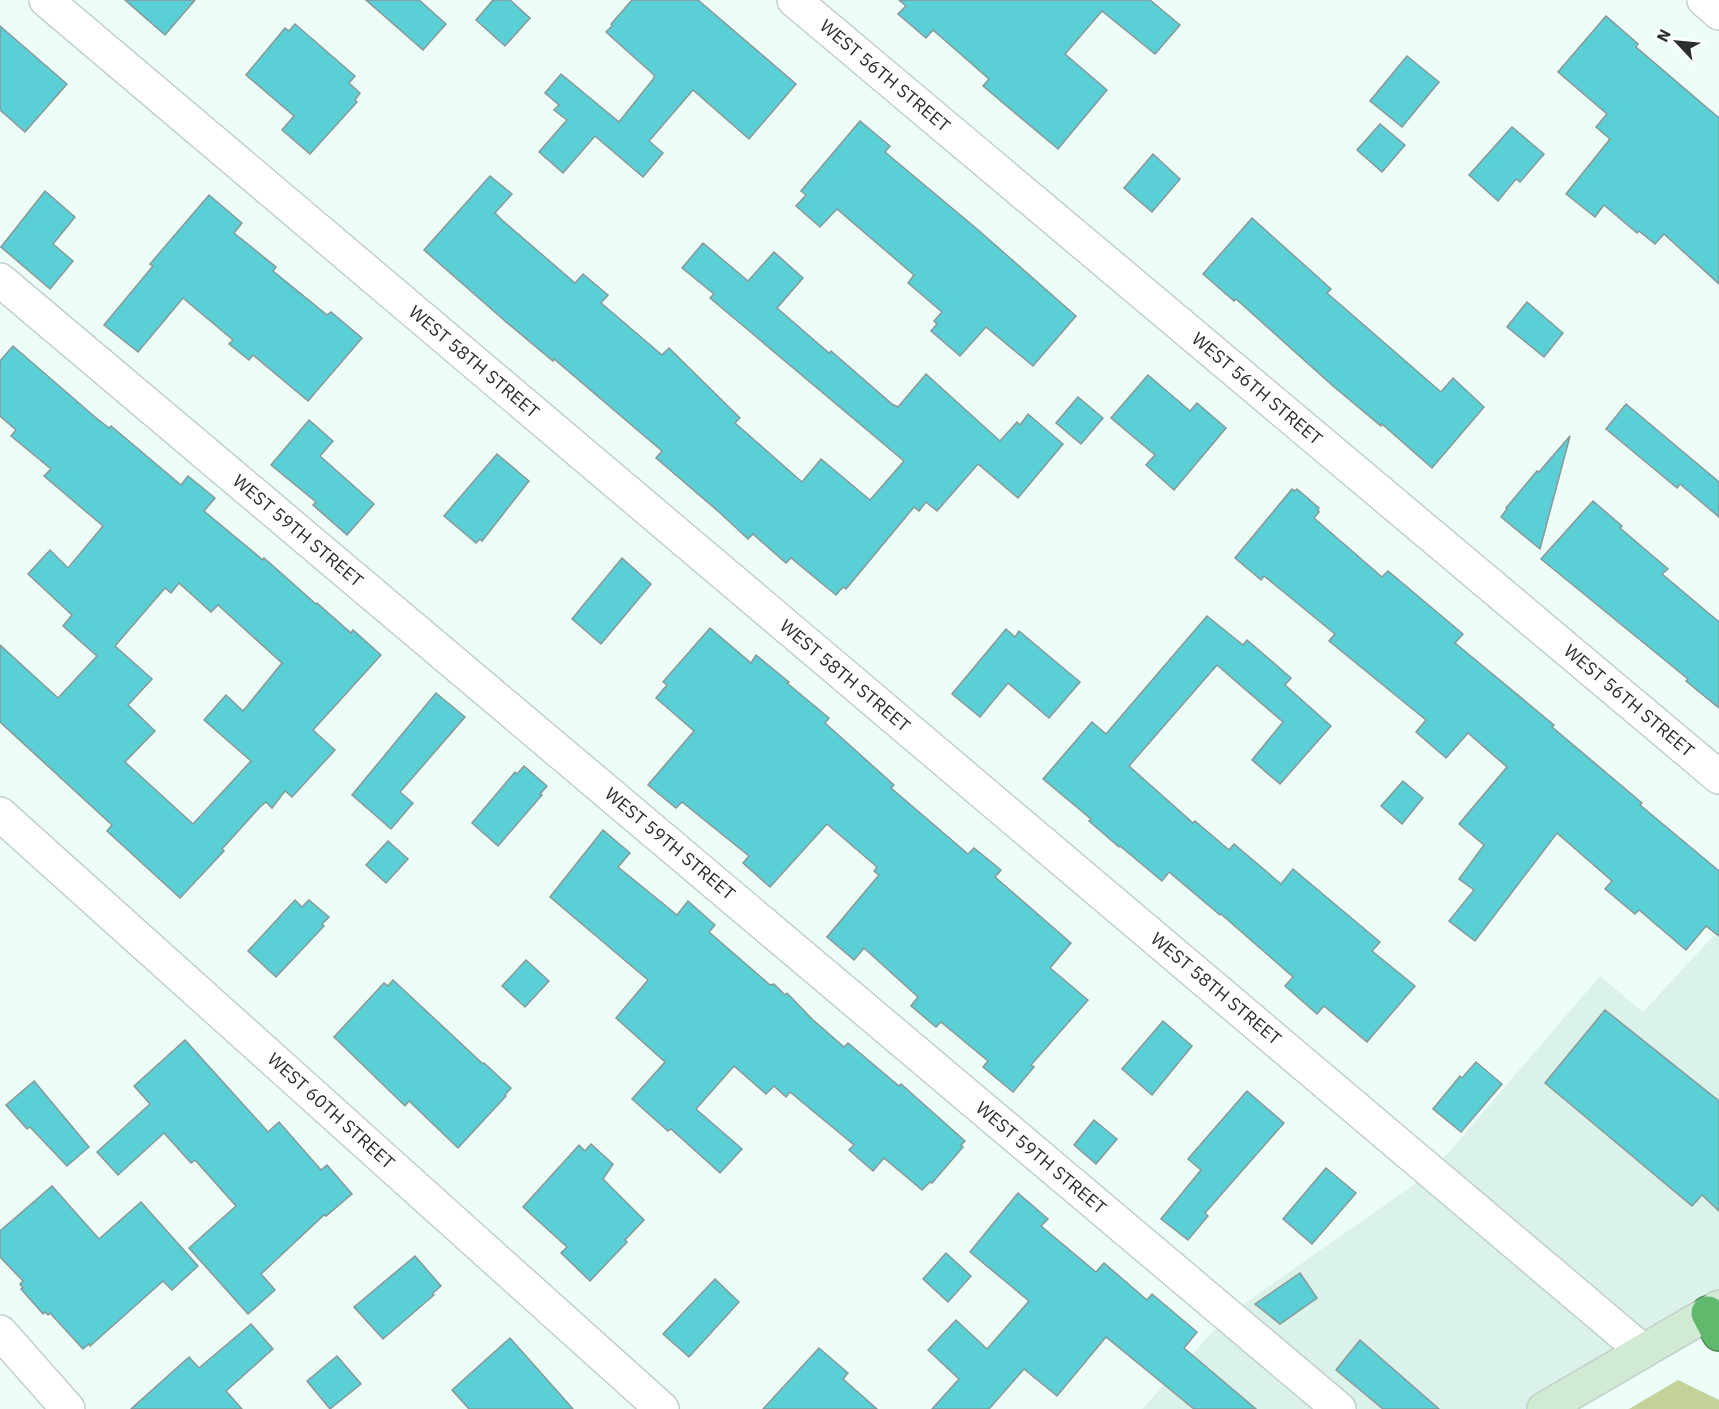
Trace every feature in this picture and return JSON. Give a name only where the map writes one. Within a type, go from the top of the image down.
[{"type":"main road","points":[[1548,1408],[1643,1351],[1715,1318]]},
{"type":"street","name":"WEST 58TH STREET","points":[[46,0],[1643,1351]]},
{"type":"street","name":"WEST 56TH STREET","points":[[794,0],[1719,777]]},
{"type":"street","points":[[1704,0],[1719,12]]},
{"type":"street","name":"WEST 59TH STREET","points":[[0,280],[1339,1409]]},
{"type":"street","name":"WEST 60TH STREET","points":[[0,814],[662,1409]]},
{"type":"street","points":[[0,1332],[68,1409]]},
{"type":"shaded area","points":[[1719,930],[1719,1307],[1544,1409],[1142,1409],[1228,1315],[1432,1172],[1600,976],[1643,1012]]},
{"type":"green space","points":[[1678,1380],[1719,1400],[1719,1409],[1629,1409]]},
{"type":"building","points":[[125,0],[195,0],[165,35]]},
{"type":"building","points":[[366,0],[419,0],[446,24],[423,50]]},
{"type":"building","points":[[493,0],[510,0],[530,18],[505,46],[476,20]]},
{"type":"building","points":[[632,0],[698,0],[796,84],[749,139],[693,90],[649,141],[663,153],[643,177],[595,136],[563,173],[539,152],[567,120],[554,110],[559,105],[545,93],[561,74],[619,122],[654,78],[654,75],[606,32]]},
{"type":"building","points":[[899,0],[1150,0],[1180,25],[1155,54],[1102,11],[1065,54],[1107,90],[1058,149],[983,86],[989,79],[933,30],[926,38],[898,14],[906,6]]},
{"type":"building","points":[[1606,16],[1638,44],[1636,47],[1719,118],[1719,284],[1664,234],[1655,244],[1639,231],[1637,233],[1604,205],[1595,217],[1566,194],[1610,139],[1596,127],[1607,114],[1558,72]]},
{"type":"building","points":[[295,24],[355,76],[349,83],[360,93],[355,100],[357,102],[310,154],[282,130],[294,116],[246,75],[285,28],[289,31]]},
{"type":"building","points":[[0,26],[67,84],[25,132],[0,110]]},
{"type":"building","points":[[1407,56],[1439,82],[1402,127],[1370,101]]},
{"type":"building","points":[[860,121],[890,146],[885,152],[1076,316],[1033,366],[986,327],[960,356],[931,331],[937,324],[934,321],[942,312],[908,283],[914,275],[837,209],[820,227],[796,206],[806,195],[801,191]]},
{"type":"building","points":[[1380,124],[1405,145],[1382,172],[1357,150]]},
{"type":"building","points":[[1512,127],[1544,154],[1520,182],[1516,179],[1498,201],[1469,175]]},
{"type":"building","points":[[1153,154],[1180,179],[1152,212],[1124,188]]},
{"type":"building","points":[[490,176],[512,194],[495,213],[502,220],[575,283],[583,274],[608,295],[601,303],[662,355],[669,348],[740,418],[735,423],[802,482],[821,459],[870,500],[904,461],[710,298],[714,294],[682,268],[703,243],[748,281],[774,252],[803,278],[777,308],[892,404],[898,407],[926,374],[1000,441],[1017,422],[1020,425],[1028,414],[1063,444],[1018,498],[978,464],[937,511],[926,502],[919,511],[914,507],[846,589],[843,587],[836,595],[791,558],[786,563],[753,534],[748,539],[656,458],[662,451],[554,359],[553,361],[505,321],[424,250]]},
{"type":"building","points":[[45,191],[75,217],[53,244],[73,261],[50,289],[1,247]]},
{"type":"building","points":[[209,195],[242,223],[234,233],[276,267],[273,271],[327,315],[331,312],[362,338],[308,401],[253,355],[249,360],[229,344],[233,340],[183,298],[138,352],[104,325],[153,266],[150,264]]},
{"type":"building","points":[[1252,218],[1331,289],[1327,293],[1441,392],[1453,378],[1484,407],[1432,468],[1382,424],[1381,426],[1333,386],[1236,299],[1234,301],[1203,274]]},
{"type":"building","points":[[1527,302],[1563,333],[1544,357],[1507,327]]},
{"type":"building","points":[[13,346],[95,417],[109,428],[111,426],[181,485],[188,476],[215,498],[204,511],[263,560],[264,558],[351,633],[353,630],[381,655],[313,730],[335,750],[292,797],[285,791],[272,808],[266,802],[260,807],[222,849],[224,851],[180,898],[107,831],[112,825],[0,722],[0,645],[58,698],[97,656],[63,626],[72,615],[28,574],[50,550],[68,568],[103,526],[44,476],[51,469],[11,436],[16,430],[0,416],[0,361]],"holes":[[[179,583],[211,612],[218,605],[282,663],[243,711],[226,695],[204,720],[251,761],[193,824],[125,762],[155,731],[128,705],[152,679],[115,646],[165,588],[171,593]]]},
{"type":"building","points":[[1148,375],[1190,411],[1197,403],[1226,428],[1174,490],[1146,465],[1155,455],[1111,418]]},
{"type":"building","points":[[1078,397],[1103,418],[1081,444],[1056,423]]},
{"type":"building","points":[[1626,404],[1719,482],[1719,517],[1680,484],[1677,488],[1606,429]]},
{"type":"building","points":[[309,420],[333,441],[320,456],[374,504],[347,535],[313,505],[316,502],[271,465]]},
{"type":"building","points":[[1570,436],[1540,549],[1501,517],[1537,471],[1539,472]]},
{"type":"building","points":[[497,454],[529,481],[482,541],[480,539],[476,543],[444,516]]},
{"type":"building","points":[[1292,489],[1295,491],[1297,489],[1319,508],[1314,518],[1382,577],[1388,571],[1463,634],[1455,643],[1554,725],[1552,727],[1642,803],[1640,805],[1719,871],[1719,936],[1706,926],[1686,950],[1639,910],[1635,914],[1605,889],[1612,881],[1557,833],[1475,941],[1449,921],[1474,890],[1459,879],[1484,845],[1459,824],[1507,767],[1468,733],[1446,758],[1416,732],[1426,720],[1329,641],[1335,634],[1264,576],[1261,580],[1235,558]]},
{"type":"building","points":[[1593,501],[1622,526],[1620,528],[1668,569],[1662,574],[1719,622],[1719,708],[1686,681],[1688,679],[1541,559]]},
{"type":"building","points":[[622,558],[651,584],[601,644],[572,619]]},
{"type":"building","points":[[1207,616],[1243,645],[1247,640],[1291,678],[1285,685],[1331,726],[1280,784],[1252,760],[1283,722],[1217,665],[1129,766],[1193,823],[1195,821],[1229,850],[1234,844],[1281,884],[1293,869],[1380,942],[1372,951],[1415,986],[1367,1042],[1324,1006],[1317,1014],[1285,986],[1293,977],[1221,914],[1169,872],[1162,881],[1119,847],[1089,821],[1091,819],[1043,779],[1092,722],[1106,734]]},
{"type":"building","points":[[710,628],[751,663],[756,655],[789,682],[787,683],[829,718],[825,723],[894,785],[891,788],[968,854],[974,848],[1001,870],[995,877],[1071,943],[1050,968],[1088,1000],[1031,1065],[1034,1067],[1013,1092],[983,1067],[988,1061],[941,1022],[936,1027],[911,1006],[918,997],[864,948],[854,960],[827,937],[879,875],[874,871],[877,867],[827,824],[770,887],[743,863],[749,856],[682,802],[676,808],[648,785],[694,731],[656,698],[667,685],[663,682]]},
{"type":"building","points":[[1006,629],[1015,637],[1019,631],[1080,682],[1049,718],[1008,683],[980,717],[952,694]]},
{"type":"building","points":[[436,693],[465,717],[400,792],[413,803],[391,829],[352,795]]},
{"type":"building","points":[[524,766],[547,786],[540,794],[542,795],[498,846],[472,823],[515,772],[517,774]]},
{"type":"building","points":[[1403,781],[1423,798],[1402,824],[1381,806]]},
{"type":"building","points":[[603,830],[630,853],[618,867],[677,915],[688,901],[715,925],[709,932],[770,985],[774,984],[785,995],[787,993],[844,1047],[848,1043],[899,1086],[901,1084],[965,1141],[961,1145],[963,1147],[932,1183],[930,1182],[922,1190],[884,1158],[873,1171],[849,1150],[854,1145],[790,1092],[786,1097],[774,1086],[766,1094],[734,1066],[696,1109],[742,1149],[720,1173],[671,1129],[668,1131],[632,1099],[665,1062],[616,1018],[648,980],[550,897]]},
{"type":"building","points":[[388,841],[408,859],[386,883],[366,865]]},
{"type":"building","points":[[295,900],[302,907],[309,900],[329,917],[322,924],[324,926],[276,977],[248,951]]},
{"type":"building","points":[[526,960],[549,981],[525,1007],[502,986]]},
{"type":"building","points":[[393,980],[511,1088],[458,1148],[409,1101],[405,1106],[334,1037],[384,983],[388,986]]},
{"type":"building","points":[[1605,1010],[1719,1101],[1719,1211],[1702,1195],[1692,1206],[1545,1083]]},
{"type":"building","points":[[1163,1021],[1192,1046],[1152,1095],[1122,1069]]},
{"type":"building","points":[[185,1040],[268,1132],[279,1122],[321,1170],[327,1165],[352,1194],[326,1216],[324,1215],[261,1274],[275,1290],[248,1314],[189,1248],[236,1206],[195,1160],[191,1163],[164,1133],[118,1175],[97,1152],[150,1104],[134,1086]]},
{"type":"building","points":[[1476,1062],[1502,1084],[1461,1132],[1433,1109],[1460,1076],[1462,1078]]},
{"type":"building","points":[[34,1081],[89,1147],[67,1166],[30,1127],[27,1129],[6,1105]]},
{"type":"building","points":[[1247,1091],[1284,1123],[1205,1213],[1208,1216],[1188,1240],[1161,1219],[1201,1170],[1188,1159]]},
{"type":"building","points":[[1094,1120],[1117,1139],[1096,1164],[1074,1145]]},
{"type":"building","points":[[591,1144],[613,1164],[603,1179],[644,1220],[625,1240],[627,1242],[590,1281],[561,1253],[567,1247],[523,1207],[579,1145],[585,1151]]},
{"type":"building","points":[[1326,1168],[1356,1193],[1312,1244],[1283,1219]]},
{"type":"building","points":[[52,1186],[99,1239],[141,1202],[198,1266],[172,1290],[163,1281],[90,1346],[89,1344],[83,1349],[50,1313],[43,1314],[21,1289],[23,1288],[20,1284],[23,1281],[0,1257],[0,1231]]},
{"type":"building","points":[[1018,1193],[1048,1219],[1041,1226],[1096,1272],[1104,1263],[1147,1300],[1152,1294],[1197,1332],[1184,1348],[1256,1409],[1194,1409],[1106,1337],[1057,1396],[1024,1369],[989,1409],[932,1409],[959,1379],[928,1350],[956,1320],[987,1349],[1029,1301],[970,1252]]},
{"type":"building","points":[[946,1253],[971,1276],[948,1302],[923,1279]]},
{"type":"building","points":[[415,1256],[441,1286],[432,1294],[434,1295],[383,1339],[354,1307]]},
{"type":"building","points":[[1300,1273],[1317,1298],[1280,1324],[1255,1304]]},
{"type":"building","points":[[715,1279],[739,1302],[689,1357],[663,1334]]},
{"type":"building","points":[[251,1324],[273,1349],[226,1391],[242,1409],[131,1409],[189,1357],[199,1368]]},
{"type":"building","points":[[510,1338],[573,1409],[469,1409],[452,1390]]},
{"type":"building","points":[[1360,1340],[1439,1409],[1383,1409],[1336,1370]]},
{"type":"building","points":[[819,1348],[848,1373],[843,1379],[877,1409],[763,1409]]},
{"type":"building","points":[[337,1356],[361,1384],[330,1409],[307,1381]]}]
